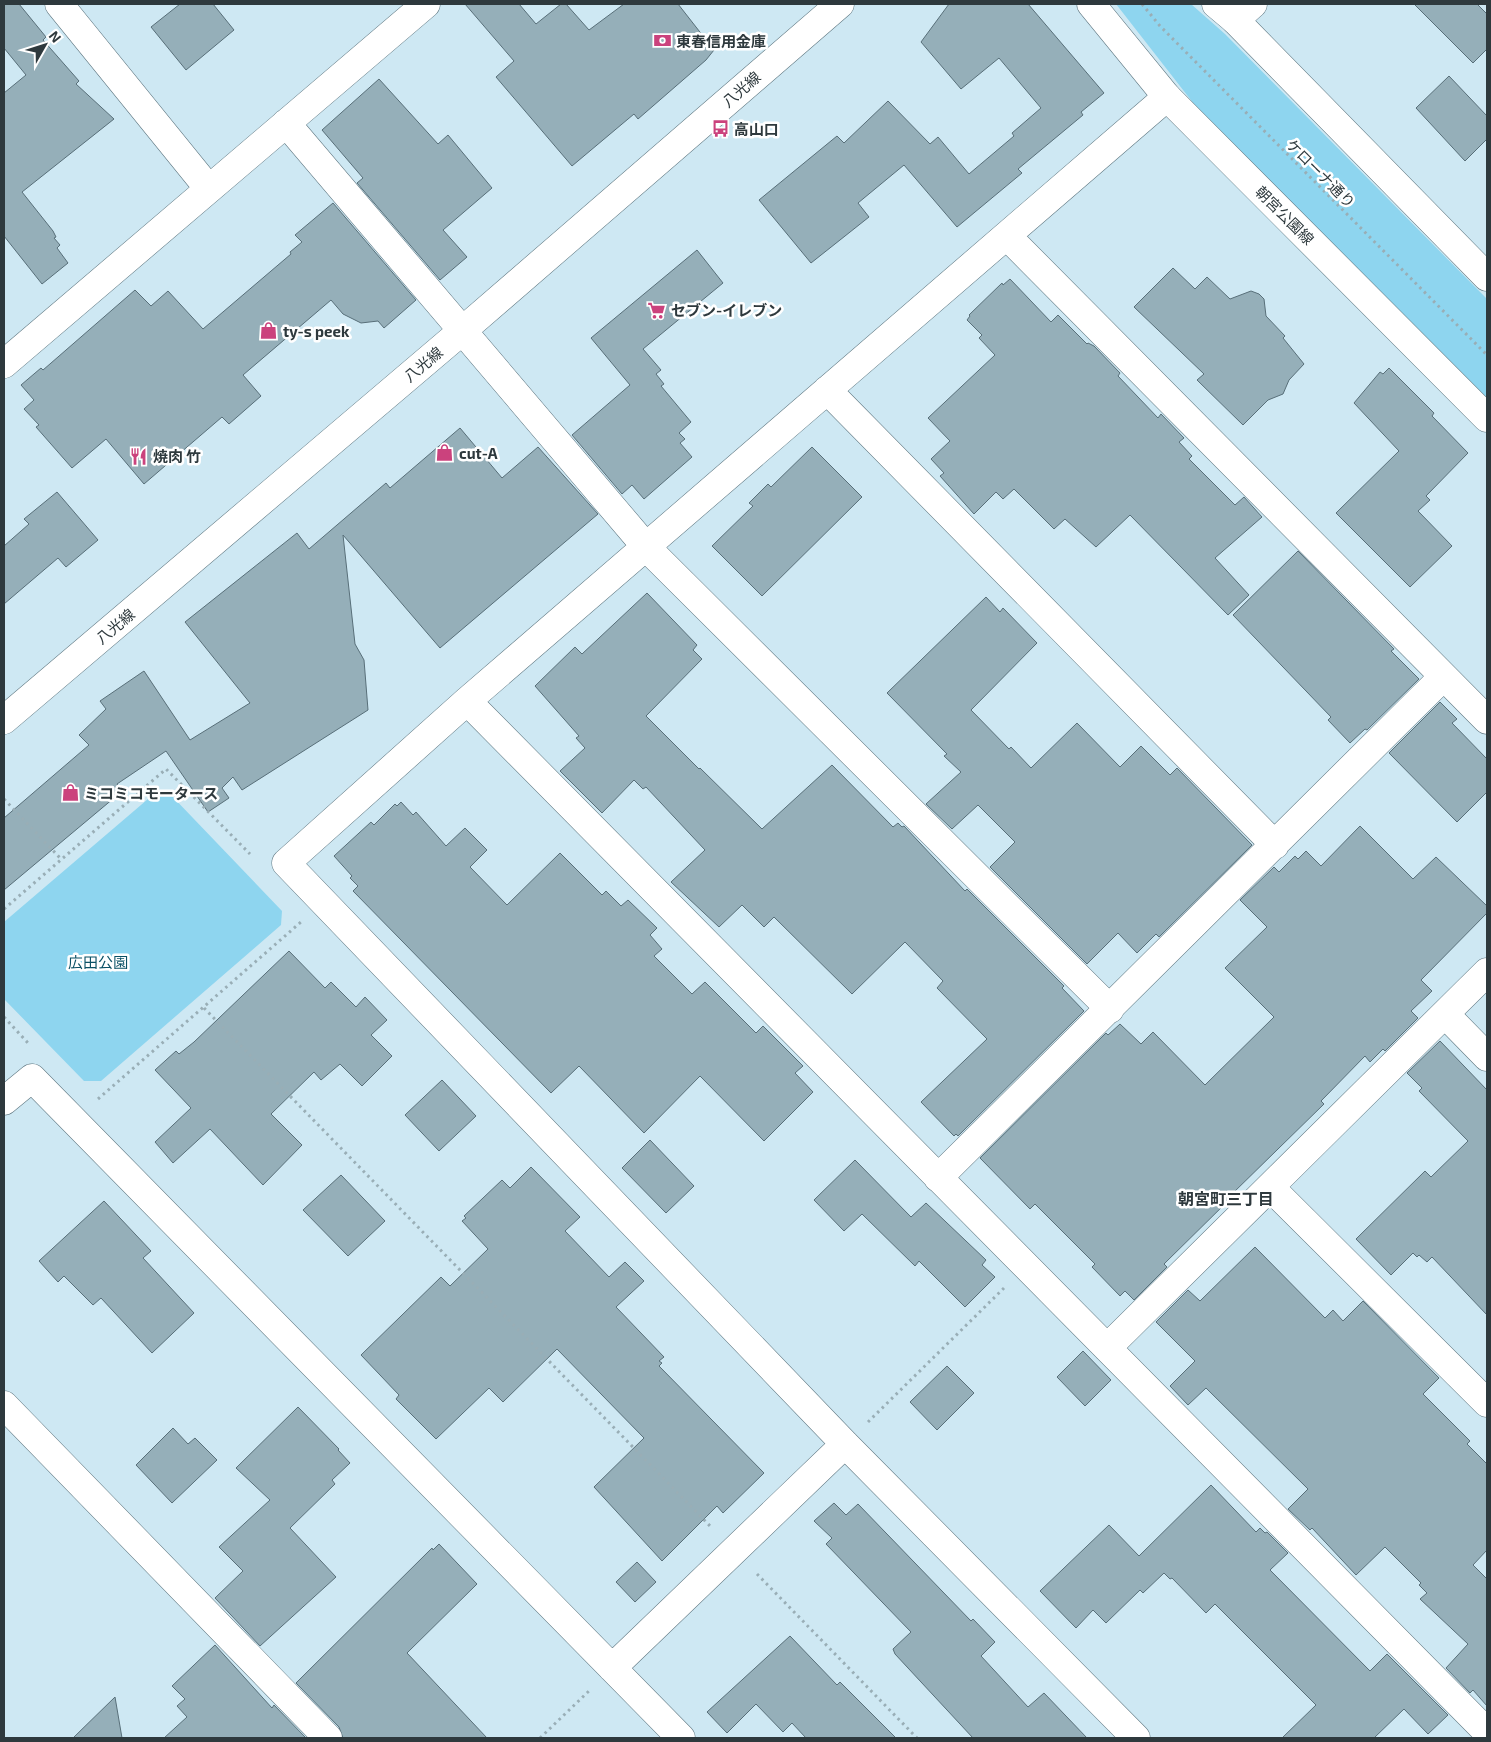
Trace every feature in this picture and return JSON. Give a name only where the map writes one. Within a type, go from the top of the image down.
[{"type":"street","points":[[59,4],[209,189]]},
{"type":"street","name":"八光線","points":[[4,720],[462,331],[840,4]]},
{"type":"street","name":"朝宮公園線","points":[[1092,4],[1167,97],[1487,418]]},
{"type":"street","points":[[4,364],[286,123],[408,9]]},
{"type":"street","points":[[1235,9],[1487,278]]},
{"type":"street","points":[[1136,1738],[845,1444],[286,863],[467,701],[647,548],[1167,97]]},
{"type":"street","points":[[286,123],[647,548],[1110,1009]]},
{"type":"street","points":[[1007,236],[1487,720]]},
{"type":"street","points":[[827,390],[1275,845]]},
{"type":"street","points":[[938,1178],[1443,677]]},
{"type":"street","points":[[467,701],[1487,1732]]},
{"type":"street","points":[[1107,1348],[1487,972]]},
{"type":"street","points":[[1445,1014],[1487,1057]]},
{"type":"street","points":[[4,1101],[32,1078],[682,1738]]},
{"type":"street","points":[[1270,1187],[1487,1403]]},
{"type":"street","points":[[4,1405],[328,1738]]},
{"type":"street","points":[[612,1668],[845,1444]]},
{"type":"path","name":"ケローナ通り","points":[[1142,4],[1160,26],[1487,355]]},
{"type":"path","points":[[4,909],[166,769],[250,854]]},
{"type":"path","points":[[4,799],[61,859]]},
{"type":"path","points":[[96,1101],[301,922]]},
{"type":"path","points":[[204,1008],[917,1738]]},
{"type":"path","points":[[4,1017],[28,1043]]},
{"type":"path","points":[[845,1444],[1026,1266]]},
{"type":"path","points":[[540,1738],[612,1668]]},
{"type":"green space","points":[[1116,4],[1191,4],[1225,34],[1487,299],[1487,404],[1208,122]]},
{"type":"green space","name":"広田公園","points":[[155,793],[170,794],[282,911],[281,925],[101,1081],[84,1081],[4,999],[4,922]]},
{"type":"building","points":[[4,4],[19,4],[46,37],[43,40],[79,81],[76,84],[114,119],[22,192],[53,231],[56,237],[54,238],[60,245],[57,248],[68,263],[42,284],[4,236],[4,93],[26,75],[4,48]]},
{"type":"building","points":[[180,4],[213,4],[234,30],[186,70],[151,27]]},
{"type":"building","points":[[465,4],[519,4],[536,24],[561,4],[566,4],[589,30],[624,4],[678,4],[714,50],[706,60],[638,119],[634,114],[572,166],[496,77],[514,61]]},
{"type":"building","points":[[949,4],[1028,4],[1104,93],[1081,112],[1083,115],[1018,169],[1022,173],[957,227],[904,165],[858,203],[869,217],[811,263],[759,200],[837,136],[844,143],[888,101],[930,144],[938,137],[969,174],[1014,136],[1012,133],[1041,108],[999,58],[961,89],[921,42]]},
{"type":"building","points":[[1414,4],[1477,4],[1487,14],[1487,49],[1473,63]]},
{"type":"building","points":[[1449,76],[1487,116],[1487,139],[1465,161],[1416,108]]},
{"type":"building","points":[[379,79],[438,144],[448,135],[492,188],[443,230],[467,257],[440,280],[357,183],[363,178],[322,130]]},
{"type":"building","points":[[333,203],[416,300],[384,328],[378,321],[361,323],[343,314],[331,300],[243,375],[261,396],[229,424],[222,417],[144,484],[106,439],[72,468],[36,427],[39,425],[24,409],[34,400],[21,385],[41,368],[43,370],[135,290],[151,306],[168,291],[203,329],[291,254],[290,252],[302,242],[295,235]]},
{"type":"building","points":[[697,250],[723,283],[643,349],[661,370],[656,374],[664,384],[661,386],[691,422],[679,433],[685,439],[680,443],[692,457],[644,499],[632,485],[622,494],[572,435],[630,385],[591,338]]},
{"type":"building","points":[[1173,268],[1195,289],[1207,277],[1230,299],[1251,291],[1259,294],[1264,299],[1266,316],[1285,336],[1283,338],[1304,364],[1289,380],[1283,394],[1268,400],[1243,425],[1197,380],[1204,374],[1134,307]]},
{"type":"building","points":[[1010,279],[1051,322],[1058,315],[1087,344],[1094,346],[1120,373],[1118,376],[1158,418],[1161,414],[1184,438],[1179,442],[1192,456],[1189,459],[1235,505],[1244,497],[1262,517],[1215,558],[1249,595],[1228,615],[1130,515],[1096,547],[1065,519],[1054,529],[1014,489],[1003,499],[996,492],[974,514],[940,476],[944,473],[931,459],[950,441],[928,418],[995,355],[979,338],[982,335],[967,320],[969,315],[1002,283],[1003,285]]},
{"type":"building","points":[[1389,368],[1434,413],[1432,416],[1468,453],[1426,496],[1430,500],[1418,511],[1452,546],[1410,587],[1336,513],[1399,451],[1354,403],[1380,372],[1383,374]]},
{"type":"building","points":[[460,428],[502,478],[538,447],[598,514],[440,648],[343,535],[355,644],[364,660],[368,710],[242,790],[233,777],[222,788],[229,798],[208,812],[166,751],[117,784],[121,790],[119,791],[120,793],[4,890],[4,818],[89,745],[79,735],[106,709],[100,701],[144,671],[190,740],[250,703],[185,622],[297,533],[309,549],[386,483],[390,488]]},
{"type":"building","points":[[812,447],[862,497],[762,596],[712,546],[753,506],[749,503],[768,484],[771,487]]},
{"type":"building","points":[[57,492],[98,540],[66,567],[58,558],[4,604],[4,546],[29,524],[24,519]]},
{"type":"building","points":[[1298,551],[1394,649],[1391,651],[1419,679],[1367,730],[1365,729],[1350,743],[1328,720],[1331,717],[1233,615]]},
{"type":"building","points":[[647,593],[697,645],[693,650],[702,659],[646,716],[699,769],[762,829],[832,765],[893,827],[898,823],[902,827],[904,826],[965,891],[967,889],[1064,986],[1062,988],[1084,1011],[958,1136],[956,1134],[954,1136],[921,1102],[987,1039],[937,988],[943,981],[905,942],[852,994],[774,917],[764,927],[742,905],[719,927],[671,882],[705,850],[646,787],[643,789],[634,780],[602,813],[560,771],[585,748],[576,738],[579,736],[535,686],[575,647],[582,654]]},
{"type":"building","points":[[986,597],[1000,612],[1003,608],[1037,643],[971,710],[1009,749],[1011,747],[1031,768],[1077,723],[1120,767],[1141,746],[1170,775],[1177,768],[1252,845],[1159,937],[1156,934],[1137,953],[1118,933],[1087,964],[990,867],[1015,842],[978,805],[952,829],[926,804],[961,772],[944,756],[947,754],[887,693]]},
{"type":"building","points":[[1440,702],[1457,719],[1452,723],[1487,759],[1487,792],[1457,822],[1389,753]]},
{"type":"building","points":[[401,802],[413,815],[416,812],[446,846],[465,828],[487,850],[470,867],[507,905],[560,853],[602,895],[606,891],[621,906],[628,900],[657,928],[650,935],[662,949],[654,956],[692,994],[705,982],[756,1033],[763,1026],[803,1066],[795,1073],[813,1092],[764,1141],[700,1076],[644,1133],[579,1066],[551,1093],[353,891],[358,886],[350,878],[352,876],[334,856],[371,822],[374,825],[395,804],[397,806]]},
{"type":"building","points":[[1360,826],[1413,879],[1436,857],[1487,906],[1487,913],[1421,980],[1432,991],[1411,1011],[1418,1018],[1385,1051],[1383,1049],[1370,1062],[1365,1056],[1321,1101],[1324,1104],[1164,1264],[1167,1267],[1134,1300],[1125,1291],[1120,1296],[1092,1267],[1095,1264],[1035,1204],[1030,1209],[980,1158],[1106,1033],[1108,1035],[1120,1024],[1141,1044],[1153,1032],[1205,1085],[1274,1017],[1225,968],[1267,927],[1240,900],[1274,867],[1279,872],[1295,856],[1298,859],[1306,851],[1321,866]]},
{"type":"building","points":[[289,951],[325,988],[331,982],[356,1007],[365,997],[387,1020],[371,1035],[392,1056],[362,1086],[340,1064],[321,1080],[314,1072],[271,1114],[302,1145],[263,1185],[210,1129],[173,1163],[155,1142],[191,1108],[155,1070],[176,1051],[179,1054],[194,1042]]},
{"type":"building","points":[[1440,1041],[1487,1090],[1487,1315],[1432,1257],[1427,1262],[1419,1255],[1417,1257],[1413,1253],[1391,1275],[1356,1239],[1425,1171],[1431,1177],[1468,1141],[1419,1091],[1422,1088],[1407,1073]]},
{"type":"building","points":[[442,1080],[476,1116],[439,1151],[405,1115]]},
{"type":"building","points":[[650,1140],[694,1186],[666,1213],[622,1168]]},
{"type":"building","points":[[855,1160],[911,1217],[926,1203],[986,1260],[982,1265],[995,1277],[965,1307],[919,1261],[915,1266],[862,1214],[844,1231],[814,1200]]},
{"type":"building","points":[[531,1167],[580,1217],[565,1231],[609,1277],[625,1262],[644,1281],[616,1307],[664,1357],[659,1361],[662,1363],[659,1366],[764,1473],[723,1513],[717,1506],[662,1561],[594,1487],[644,1438],[557,1349],[503,1402],[489,1388],[436,1439],[396,1399],[399,1395],[361,1355],[441,1277],[450,1286],[488,1249],[462,1221],[466,1218],[464,1216],[502,1180],[510,1188]]},
{"type":"building","points":[[341,1175],[385,1221],[348,1256],[303,1210]]},
{"type":"building","points":[[104,1201],[151,1251],[143,1258],[194,1313],[152,1353],[101,1298],[93,1305],[64,1276],[58,1282],[39,1261]]},
{"type":"building","points":[[1255,1247],[1325,1318],[1333,1310],[1343,1321],[1363,1301],[1439,1378],[1423,1394],[1470,1441],[1467,1444],[1487,1464],[1487,1550],[1473,1565],[1487,1579],[1487,1706],[1473,1690],[1470,1693],[1446,1668],[1468,1644],[1420,1599],[1427,1593],[1419,1585],[1421,1583],[1385,1547],[1356,1575],[1312,1528],[1310,1530],[1288,1509],[1308,1489],[1206,1388],[1188,1405],[1170,1386],[1195,1361],[1156,1322],[1188,1290],[1200,1301]]},
{"type":"building","points":[[1083,1351],[1111,1380],[1085,1406],[1057,1377]]},
{"type":"building","points":[[947,1366],[974,1393],[937,1430],[910,1402]]},
{"type":"building","points":[[298,1407],[350,1463],[332,1480],[335,1484],[290,1528],[336,1577],[260,1646],[215,1598],[243,1571],[219,1547],[270,1500],[236,1468]]},
{"type":"building","points":[[173,1428],[188,1444],[195,1438],[217,1460],[172,1503],[136,1465]]},
{"type":"building","points":[[1211,1485],[1256,1532],[1260,1528],[1265,1533],[1267,1532],[1288,1553],[1270,1570],[1370,1671],[1387,1654],[1448,1715],[1428,1734],[1404,1709],[1374,1738],[1282,1738],[1316,1705],[1215,1604],[1206,1613],[1172,1578],[1170,1579],[1164,1573],[1143,1593],[1140,1590],[1106,1623],[1093,1610],[1076,1628],[1040,1591],[1109,1525],[1139,1556]]},
{"type":"building","points":[[834,1503],[846,1515],[858,1504],[971,1621],[973,1619],[995,1642],[981,1656],[1028,1707],[1044,1693],[1087,1738],[973,1738],[895,1654],[893,1649],[911,1632],[826,1544],[832,1538],[814,1521]]},
{"type":"building","points":[[439,1544],[477,1584],[407,1653],[487,1738],[343,1738],[339,1727],[296,1683],[432,1548],[433,1550]]},
{"type":"building","points":[[637,1562],[656,1582],[635,1602],[616,1582]]},
{"type":"building","points":[[790,1636],[837,1685],[840,1682],[896,1738],[806,1738],[792,1723],[783,1732],[756,1704],[727,1733],[707,1712]]},
{"type":"building","points":[[215,1645],[272,1708],[274,1705],[306,1738],[164,1738],[187,1717],[177,1706],[185,1699],[172,1686]]},
{"type":"building","points":[[115,1697],[122,1738],[73,1738]]},
{"type":"place","name":"東春信用金庫","points":[[662,41]]},
{"type":"place","name":"高山口","points":[[720,129]]},
{"type":"place","name":"セブン-イレブン","points":[[657,310]]},
{"type":"place","name":"ty-s peek","points":[[269,331]]},
{"type":"place","name":"cut-A","points":[[445,453]]},
{"type":"place","name":"焼肉 竹","points":[[139,456]]},
{"type":"place","name":"ミコミコモータース","points":[[70,793]]},
{"type":"district","name":"朝宮町三丁目","points":[[1226,1198]]}]
